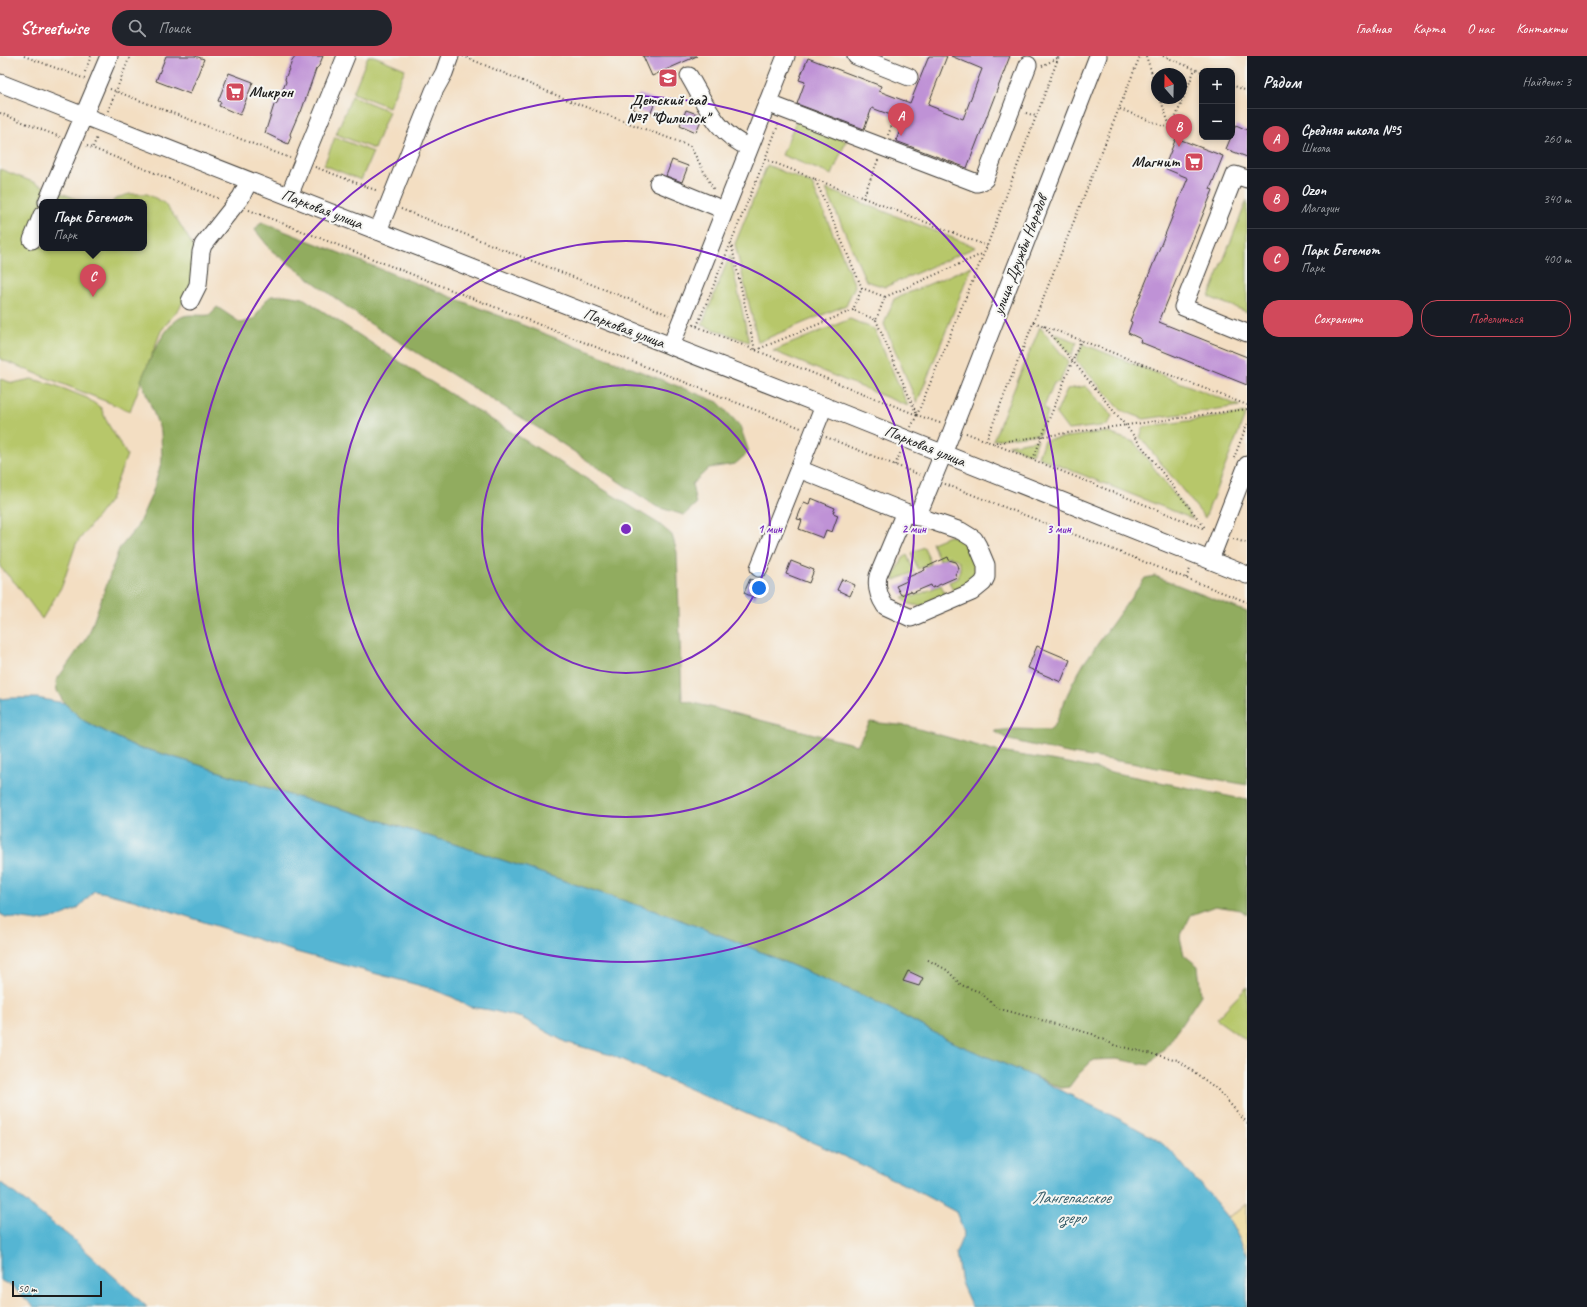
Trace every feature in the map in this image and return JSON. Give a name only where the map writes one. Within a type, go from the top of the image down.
[{"type":"street","points":[[48,199],[109,56]]},
{"type":"street","points":[[289,196],[346,56]]},
{"type":"street","points":[[378,231],[434,91],[444,73],[450,56]]},
{"type":"street","points":[[671,346],[786,56]]},
{"type":"street","points":[[856,56],[909,77]]},
{"type":"street","name":"улица Дружбы Народов","points":[[911,515],[933,480],[1098,56]]},
{"type":"street","points":[[767,103],[977,183],[985,179],[1028,65]]},
{"type":"street","points":[[689,76],[720,127],[735,141],[749,147]]},
{"type":"street","name":"Парковая улица","points":[[0,83],[824,406],[1247,575]]},
{"type":"street","points":[[1247,179],[1235,175],[1183,307],[1247,333]]},
{"type":"street","points":[[190,301],[198,285],[203,245],[235,205],[250,181]]},
{"type":"street","points":[[658,183],[724,210]]},
{"type":"street","points":[[32,240],[39,222]]},
{"type":"street","points":[[759,568],[824,406]]},
{"type":"street","points":[[1210,560],[1247,465]]},
{"type":"street","points":[[799,469],[911,515],[968,535],[978,546],[986,565],[983,583],[978,589],[911,618],[884,606],[877,582],[878,576],[911,515]]},
{"type":"path","points":[[24,56],[386,194],[396,207],[917,415],[1034,459],[1206,529],[1126,426],[1044,326]]},
{"type":"path","points":[[93,148],[130,56]]},
{"type":"path","points":[[462,56],[575,103],[690,146],[714,190]]},
{"type":"path","points":[[917,415],[987,246],[1059,56]]},
{"type":"path","points":[[986,441],[1140,56]]},
{"type":"path","points":[[1146,56],[1151,71]]},
{"type":"path","points":[[1163,56],[1199,71]]},
{"type":"path","points":[[1171,129],[1195,69]]},
{"type":"path","points":[[1235,86],[1247,91]]},
{"type":"path","points":[[1162,104],[1171,129]]},
{"type":"path","points":[[1120,109],[1171,129]]},
{"type":"path","points":[[0,113],[93,148],[933,480],[1247,602]]},
{"type":"path","points":[[697,326],[765,159],[987,246]]},
{"type":"path","points":[[815,179],[862,288],[885,297]]},
{"type":"path","points":[[724,210],[735,231]]},
{"type":"path","points":[[731,242],[756,350]]},
{"type":"path","points":[[876,320],[885,297],[983,254]]},
{"type":"path","points":[[756,350],[853,310],[862,288]]},
{"type":"path","points":[[853,310],[876,320],[917,415]]},
{"type":"path","points":[[1034,322],[1247,405]]},
{"type":"path","points":[[1034,459],[1081,340]]},
{"type":"path","points":[[992,443],[1247,409]]},
{"type":"path","points":[[928,960],[947,970],[961,985],[980,992],[997,1008],[1092,1034],[1114,1045],[1178,1060],[1217,1089],[1247,1123]]},
{"type":"green space","points":[[368,56],[374,56],[405,69],[389,107],[353,93]]},
{"type":"green space","points":[[352,96],[389,111],[374,149],[336,134]]},
{"type":"green space","points":[[796,121],[846,141],[832,175],[782,155]]},
{"type":"green space","points":[[335,137],[373,152],[361,180],[324,165]]},
{"type":"green space","points":[[767,165],[812,184],[855,286],[846,305],[758,342],[735,244]]},
{"type":"green space","points":[[0,169],[76,199],[39,199],[39,251],[147,251],[147,199],[115,199],[130,194],[147,194],[163,202],[178,221],[193,246],[196,264],[192,286],[180,307],[161,331],[130,411],[0,359]]},
{"type":"green space","points":[[826,189],[976,247],[885,287],[866,281]]},
{"type":"green space","points":[[1247,200],[1247,312],[1209,297]]},
{"type":"green space","points":[[261,222],[718,402],[740,426],[749,452],[735,464],[709,468],[692,484],[696,504],[684,515],[657,507],[543,431],[366,321],[272,251],[255,230]]},
{"type":"green space","points":[[730,255],[749,342],[702,325]]},
{"type":"green space","points":[[972,266],[917,403],[884,324],[894,299]]},
{"type":"green space","points":[[285,295],[303,298],[420,375],[659,524],[672,535],[677,552],[682,700],[857,745],[870,722],[908,726],[1000,752],[1063,762],[1247,800],[1247,915],[1241,910],[1215,906],[1191,915],[1180,937],[1184,955],[1198,966],[1201,995],[1169,1043],[1149,1065],[1116,1059],[1093,1060],[1078,1075],[1069,1087],[1061,1088],[952,1042],[871,999],[735,941],[670,916],[353,812],[289,795],[193,763],[146,749],[140,749],[84,721],[64,703],[57,691],[56,681],[89,634],[119,549],[137,527],[152,494],[162,460],[161,432],[141,380],[153,354],[170,326],[184,316],[209,315],[217,307],[241,323],[254,319],[265,301],[271,296]]},
{"type":"green space","points":[[850,319],[874,329],[908,406],[773,351]]},
{"type":"green space","points":[[1040,327],[1068,362],[1060,382],[1054,383],[1044,407],[1048,412],[1040,434],[993,440]]},
{"type":"green space","points":[[1053,333],[1077,342],[1071,356]]},
{"type":"green space","points":[[1083,344],[1240,406],[1144,419],[1121,410],[1076,360]]},
{"type":"green space","points":[[0,379],[13,383],[31,379],[52,384],[87,398],[101,408],[108,424],[127,455],[110,500],[76,544],[62,586],[42,619],[17,585],[0,567]]},
{"type":"green space","points":[[1086,386],[1112,416],[1108,425],[1068,430],[1056,414],[1067,389]]},
{"type":"green space","points":[[1246,413],[1205,518],[1140,437],[1144,427]]},
{"type":"green space","points":[[1106,432],[1134,442],[1193,519],[1038,457],[1044,440]]},
{"type":"green space","points":[[1038,440],[1032,454],[1008,445]]},
{"type":"green space","points":[[949,536],[966,539],[980,566],[979,580],[955,595],[949,582],[959,578],[958,575],[960,564],[954,558],[950,558],[950,556],[939,560],[932,543]]},
{"type":"green space","points":[[924,547],[931,564],[918,569],[911,553]]},
{"type":"green space","points":[[907,555],[914,572],[895,580],[894,577],[903,557]]},
{"type":"green space","points":[[1155,576],[1247,612],[1247,785],[1131,763],[1072,754],[1009,740],[994,731],[1015,729],[1049,730],[1055,725],[1072,684],[1084,663],[1145,578]]},
{"type":"green space","points":[[941,585],[947,599],[930,604],[917,605],[906,602],[903,597],[911,594],[913,597]]},
{"type":"green space","points":[[1247,987],[1247,1041],[1216,1019]]},
{"type":"sand","points":[[1247,1204],[1247,1254],[1228,1217]]},
{"type":"water","name":"Лангепасское озеро","points":[[37,698],[64,703],[84,721],[140,749],[146,749],[193,763],[289,795],[353,812],[670,916],[735,941],[871,999],[952,1042],[1026,1073],[1158,1140],[1174,1154],[1228,1217],[1247,1254],[1247,1307],[972,1307],[961,1283],[956,1253],[964,1233],[956,1212],[903,1184],[830,1150],[611,1055],[565,1042],[522,1018],[490,1010],[470,1007],[452,997],[429,988],[296,952],[152,905],[106,893],[94,891],[78,908],[59,917],[38,921],[6,917],[0,914],[0,699]]},
{"type":"water","points":[[0,1182],[74,1240],[147,1307],[34,1307],[13,1287],[0,1280]]},
{"type":"building","points":[[166,56],[195,56],[204,59],[190,94],[156,81]]},
{"type":"building","points":[[296,56],[323,56],[319,66],[316,69],[301,112],[299,113],[290,134],[291,137],[288,144],[265,133],[274,105],[277,103],[286,82],[285,79],[292,61]]},
{"type":"building","points":[[643,56],[697,56],[652,76]]},
{"type":"building","points":[[929,56],[947,56],[928,105],[963,119],[982,69],[951,56],[1010,56],[967,168],[896,141],[904,120],[872,108],[864,129],[797,104],[805,82],[799,80],[808,58],[881,86],[879,91],[910,103]]},
{"type":"building","name":"Микрон","points":[[229,73],[253,82],[240,115],[219,106],[221,102],[218,101]]},
{"type":"building","points":[[639,94],[656,100],[650,115],[633,109]]},
{"type":"building","points":[[686,110],[700,115],[702,118],[696,132],[680,125]]},
{"type":"building","points":[[1236,125],[1247,130],[1247,157],[1226,149],[1230,140],[1235,140]]},
{"type":"building","points":[[1176,138],[1223,156],[1210,189],[1213,190],[1159,322],[1247,357],[1247,385],[1140,342],[1141,339],[1128,333],[1132,322],[1130,321],[1188,178],[1164,168]]},
{"type":"building","points":[[672,160],[688,166],[682,182],[666,176]]},
{"type":"building","points":[[811,498],[835,508],[833,513],[838,515],[832,532],[826,530],[823,538],[799,529],[802,520],[797,519],[804,502],[809,504]]},
{"type":"building","points":[[948,557],[949,560],[956,562],[958,565],[959,569],[955,574],[957,577],[932,588],[931,585],[912,593],[911,591],[901,595],[896,586],[907,581],[906,578],[925,570],[924,568]]},
{"type":"building","points":[[791,561],[814,570],[809,583],[786,574]]},
{"type":"building","points":[[750,579],[761,584],[755,598],[744,593]]},
{"type":"building","points":[[842,579],[855,585],[850,596],[837,590]]},
{"type":"building","points":[[1037,646],[1070,660],[1061,682],[1028,668]]},
{"type":"building","points":[[908,971],[923,978],[919,986],[903,981]]},
{"type":"place","name":"Детский сад №7 \"Филипок\"","points":[[668,78]]},
{"type":"place","name":"Микрон","points":[[235,92]]},
{"type":"place","name":"Средняя школа №5","points":[[901,136]]},
{"type":"place","name":"Ozon","points":[[1179,147]]},
{"type":"place","name":"Магнит","points":[[1194,162]]},
{"type":"place","name":"Парк Бегемот","points":[[93,297]]}]
